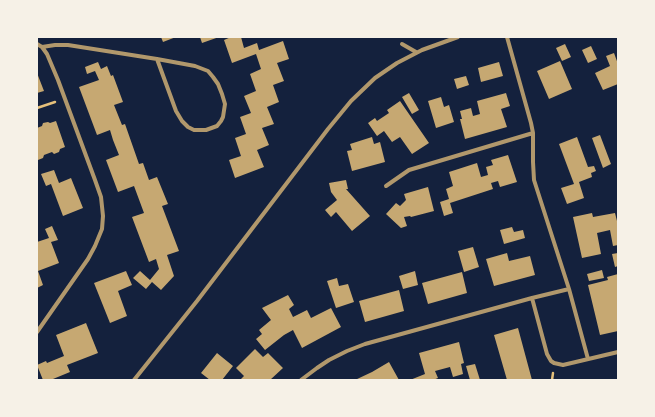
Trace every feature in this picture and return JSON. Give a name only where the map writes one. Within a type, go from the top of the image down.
[{"type":"street","points":[[134,380],[202,295],[345,108],[384,71],[404,58],[416,52],[458,37]]},
{"type":"street","points":[[507,37],[529,113],[533,133],[534,180],[588,359]]},
{"type":"street","points":[[37,44],[42,47],[49,58],[65,98],[96,180],[103,210],[102,229],[88,259],[37,332]]},
{"type":"street","points":[[402,44],[416,52]]},
{"type":"street","points":[[42,47],[68,45],[195,66],[208,71],[218,84],[225,104],[223,117],[217,126],[206,130],[194,130],[182,121],[176,111],[157,60]]},
{"type":"street","points":[[386,186],[409,170],[533,133]]},
{"type":"street","points":[[301,380],[329,360],[365,344],[568,289]]},
{"type":"street","points":[[532,298],[547,354],[551,361],[563,365],[618,352]]},
{"type":"path","points":[[37,108],[65,98]]},
{"type":"building","points":[[161,37],[176,37],[163,42]]},
{"type":"building","points":[[200,37],[219,37],[202,43]]},
{"type":"building","points":[[231,37],[241,37],[244,48],[257,43],[259,50],[283,41],[289,59],[277,63],[284,81],[273,85],[279,102],[267,107],[274,124],[262,128],[269,145],[257,150],[264,167],[235,178],[229,160],[241,156],[235,138],[246,134],[240,117],[251,113],[244,96],[256,91],[250,74],[261,69],[256,54],[232,63],[224,40]]},
{"type":"building","points":[[565,44],[571,57],[562,61],[556,48]]},
{"type":"building","points":[[591,46],[597,59],[588,63],[582,50]]},
{"type":"building","points":[[614,53],[618,64],[618,84],[603,90],[595,73],[610,66],[606,56]]},
{"type":"building","points":[[560,61],[572,89],[549,99],[537,71]]},
{"type":"building","points":[[98,62],[101,69],[107,66],[111,76],[113,75],[123,102],[114,105],[122,125],[125,124],[139,164],[143,163],[149,180],[157,177],[168,204],[162,206],[179,251],[167,255],[174,276],[161,290],[152,282],[146,289],[133,278],[140,271],[150,280],[159,269],[156,259],[149,262],[132,217],[144,213],[134,186],[118,192],[106,160],[119,155],[110,130],[97,135],[79,87],[99,80],[95,71],[87,74],[85,67]]},
{"type":"building","points":[[499,62],[503,76],[481,82],[478,68]]},
{"type":"building","points":[[37,73],[44,91],[37,93]]},
{"type":"building","points":[[466,76],[469,85],[457,89],[454,79]]},
{"type":"building","points":[[409,93],[419,110],[412,114],[402,97]]},
{"type":"building","points":[[506,93],[510,106],[501,109],[507,127],[465,139],[460,119],[462,119],[460,111],[471,108],[473,116],[480,114],[477,101]]},
{"type":"building","points":[[441,97],[444,107],[449,105],[454,122],[436,128],[428,101]]},
{"type":"building","points":[[400,101],[429,143],[412,154],[400,137],[392,142],[384,131],[377,136],[368,123],[375,118],[377,121],[389,113],[387,110]]},
{"type":"building","points":[[56,121],[65,147],[60,149],[59,152],[54,154],[52,152],[37,160],[37,128],[42,126],[43,123]]},
{"type":"building","points":[[600,135],[611,164],[603,168],[592,138]]},
{"type":"building","points":[[372,137],[374,144],[380,142],[385,162],[352,171],[347,151],[352,150],[350,144]]},
{"type":"building","points":[[577,137],[588,167],[594,166],[596,171],[591,173],[592,177],[579,182],[584,198],[567,204],[561,188],[574,184],[559,144]]},
{"type":"building","points":[[508,155],[517,182],[500,187],[498,181],[491,183],[493,189],[450,203],[453,213],[444,216],[440,202],[449,199],[446,189],[453,186],[449,172],[477,163],[481,177],[488,175],[486,167],[493,165],[491,160]]},
{"type":"building","points":[[54,170],[59,183],[71,178],[83,208],[63,216],[51,184],[46,186],[41,174]]},
{"type":"building","points":[[346,180],[348,189],[346,189],[370,216],[352,231],[336,212],[331,217],[325,210],[337,200],[331,192],[329,183]]},
{"type":"building","points":[[428,187],[434,211],[411,217],[404,217],[407,226],[401,228],[386,214],[396,203],[400,206],[406,200],[404,194]]},
{"type":"building","points":[[592,213],[593,217],[615,213],[618,225],[618,245],[613,246],[610,230],[597,233],[601,254],[582,258],[573,217]]},
{"type":"building","points":[[52,226],[58,240],[51,242],[59,263],[38,271],[43,285],[37,288],[37,242],[49,238],[45,229]]},
{"type":"building","points":[[512,227],[514,232],[523,230],[525,238],[504,244],[500,230]]},
{"type":"building","points":[[473,247],[479,267],[464,272],[458,251]]},
{"type":"building","points":[[507,253],[509,261],[530,256],[535,275],[494,286],[486,259]]},
{"type":"building","points":[[618,253],[618,266],[615,267],[612,254]]},
{"type":"building","points":[[602,270],[604,278],[589,281],[587,274]]},
{"type":"building","points":[[126,271],[132,285],[118,291],[127,316],[110,323],[94,283]]},
{"type":"building","points":[[415,271],[418,285],[403,289],[399,276]]},
{"type":"building","points":[[462,272],[467,293],[428,304],[422,283]]},
{"type":"building","points":[[618,274],[618,331],[600,335],[588,285],[608,280],[607,277]]},
{"type":"building","points":[[337,278],[339,286],[348,284],[354,302],[336,308],[327,281]]},
{"type":"building","points":[[399,290],[404,311],[365,322],[359,301]]},
{"type":"building","points":[[288,295],[294,305],[289,309],[293,317],[307,310],[311,318],[331,308],[341,327],[302,348],[293,330],[265,350],[256,339],[262,334],[259,330],[271,320],[262,308]]},
{"type":"building","points":[[86,323],[98,353],[67,365],[70,372],[53,380],[43,380],[37,365],[46,361],[47,363],[64,356],[56,335]]},
{"type":"building","points":[[518,328],[532,380],[507,380],[494,335]]},
{"type":"building","points":[[459,342],[464,363],[461,364],[463,374],[453,377],[450,367],[435,371],[438,378],[433,380],[410,380],[425,374],[419,353]]},
{"type":"building","points":[[255,349],[263,357],[268,353],[283,368],[270,380],[240,380],[244,376],[236,368]]},
{"type":"building","points":[[217,353],[233,366],[222,380],[210,380],[201,373]]},
{"type":"building","points":[[389,362],[399,380],[355,380],[372,372]]},
{"type":"building","points":[[475,364],[480,380],[470,380],[466,366]]}]
